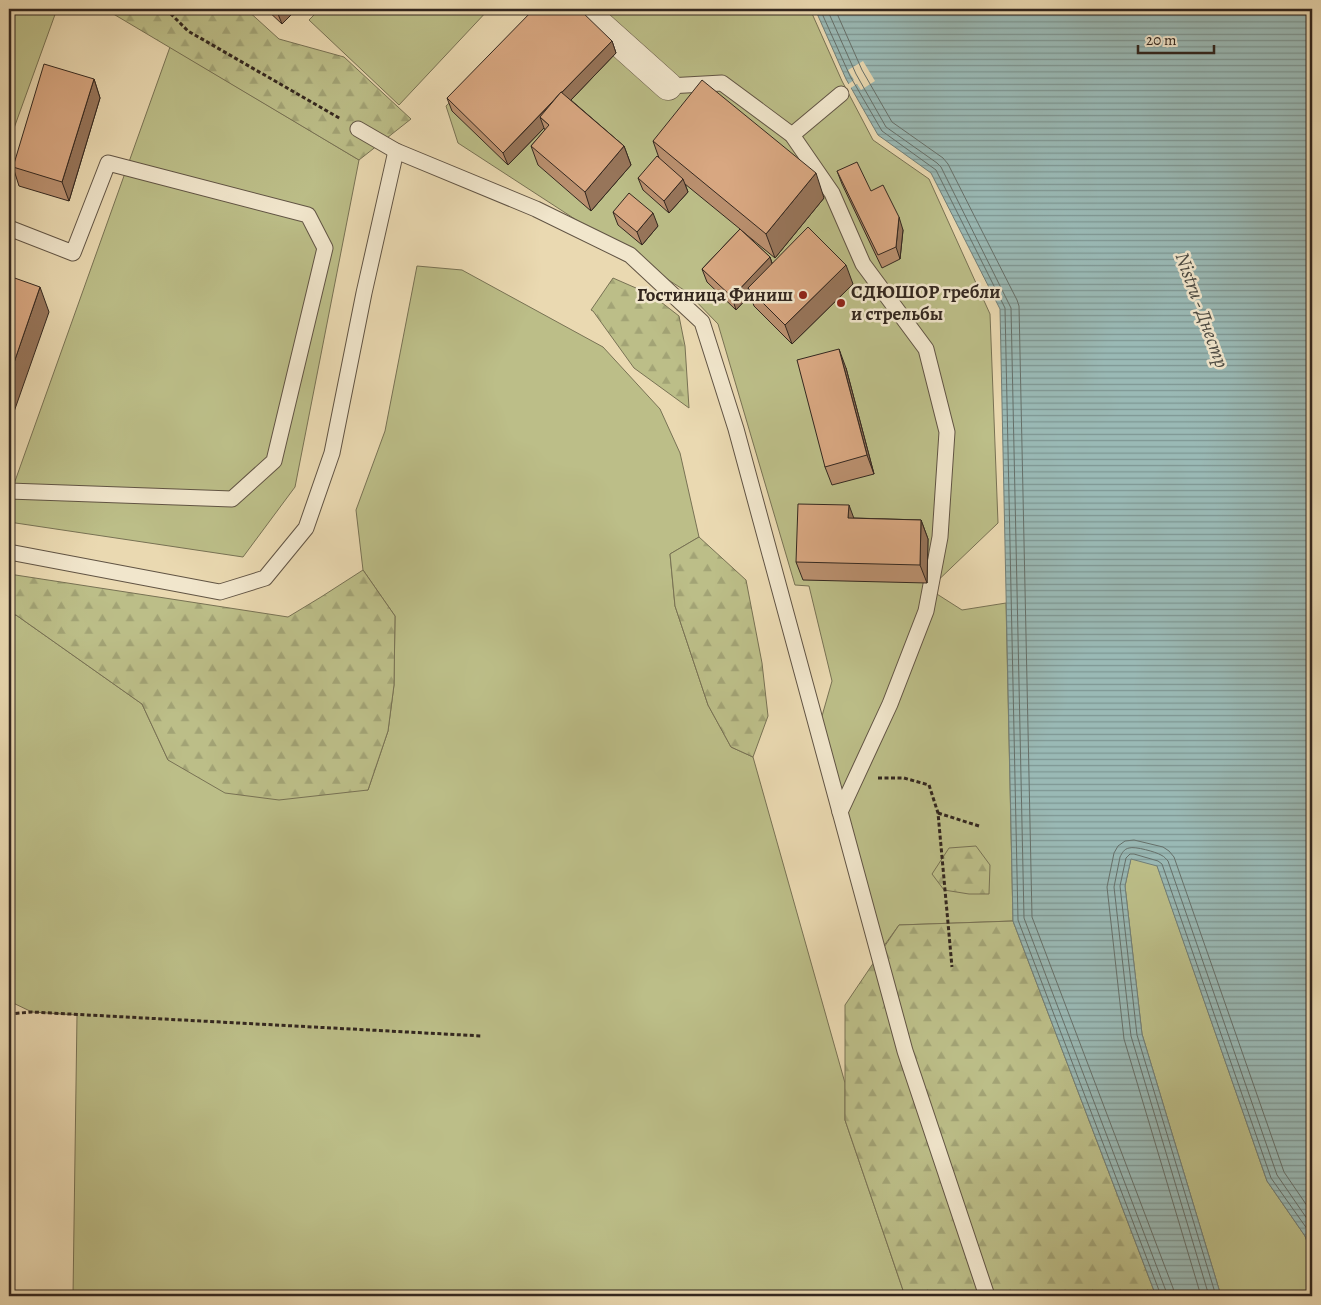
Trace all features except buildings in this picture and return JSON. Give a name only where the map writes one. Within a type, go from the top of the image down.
[{"type":"street","points":[[585,10],[668,86]]},
{"type":"lane","points":[[668,86],[722,84],[792,135],[832,193],[863,264],[926,349],[947,432],[940,538],[926,612],[890,704],[840,812]]},
{"type":"lane","points":[[792,135],[841,94]]},
{"type":"lane","points":[[358,129],[396,151],[536,209],[630,256],[702,322],[736,428],[905,1051],[987,1296]]},
{"type":"lane","points":[[9,552],[220,592],[265,578],[306,528],[332,453],[364,293],[396,151]]},
{"type":"lane","points":[[9,228],[73,253],[108,163],[308,215],[325,248],[274,461],[232,499],[9,491]]},
{"type":"path","points":[[166,9],[188,30],[358,129]]},
{"type":"path","points":[[853,783],[878,778],[904,778],[929,785],[938,813],[952,967]]},
{"type":"path","points":[[938,813],[979,826]]},
{"type":"path","points":[[9,1014],[32,1012],[482,1036]]},
{"type":"green space","points":[[9,9],[57,9],[9,142]]},
{"type":"green space","points":[[105,9],[246,9],[279,39],[344,57],[411,119],[359,160]]},
{"type":"green space","points":[[320,9],[489,9],[399,105],[309,20]]},
{"type":"green space","name":"СДЮШОР гребли и стрельбы","points":[[548,9],[810,9],[842,81],[873,140],[929,179],[990,314],[998,523],[929,589],[962,610],[1006,603],[1013,921],[899,925],[878,954],[818,730],[832,681],[809,586],[795,585],[718,324],[687,292],[458,143],[446,106]]},
{"type":"green space","points":[[170,47],[359,160],[295,487],[243,557],[9,522],[9,498]]},
{"type":"green space","points":[[417,266],[462,270],[603,347],[660,409],[680,453],[699,537],[670,554],[675,606],[708,705],[731,747],[753,757],[845,1083],[845,1120],[905,1296],[73,1296],[77,1015],[32,1012],[9,1001],[9,615],[16,615],[142,704],[168,760],[368,790],[388,731],[394,685],[395,616],[363,570],[356,510],[385,431]]},
{"type":"green space","points":[[613,278],[652,295],[679,316],[685,346],[689,408],[634,368],[591,310]]},
{"type":"green space","points":[[699,537],[746,580],[762,663],[768,716],[753,757],[731,747],[708,705],[675,606],[670,554]]},
{"type":"green space","points":[[363,570],[395,616],[394,685],[388,731],[368,790],[279,800],[225,793],[168,760],[142,704],[16,615],[9,614],[9,574],[288,617]]},
{"type":"green space","points":[[976,846],[990,865],[989,894],[969,894],[944,890],[932,874],[949,848]]},
{"type":"green space","points":[[1131,858],[1157,865],[1267,1181],[1305,1236],[1312,1255],[1312,1296],[1221,1296],[1142,1034],[1125,886]]},
{"type":"green space","points":[[1013,921],[1156,1296],[905,1296],[845,1120],[845,1005],[899,925]]},
{"type":"water","name":"Nistru - Днестр","points":[[815,9],[1312,9],[1312,1255],[1305,1236],[1267,1181],[1157,866],[1131,859],[1125,886],[1142,1034],[1221,1296],[1156,1296],[1013,921],[1000,309],[931,173],[878,135],[846,79]]},
{"type":"pier","points":[[863,61],[875,81],[861,90],[857,84],[849,89],[847,85],[854,80],[848,70]]},
{"type":"place","name":"Гостиница Финиш","points":[[803,295]]},
{"type":"place","name":"СДЮШОР гребли и стрельбы","points":[[841,303]]}]
